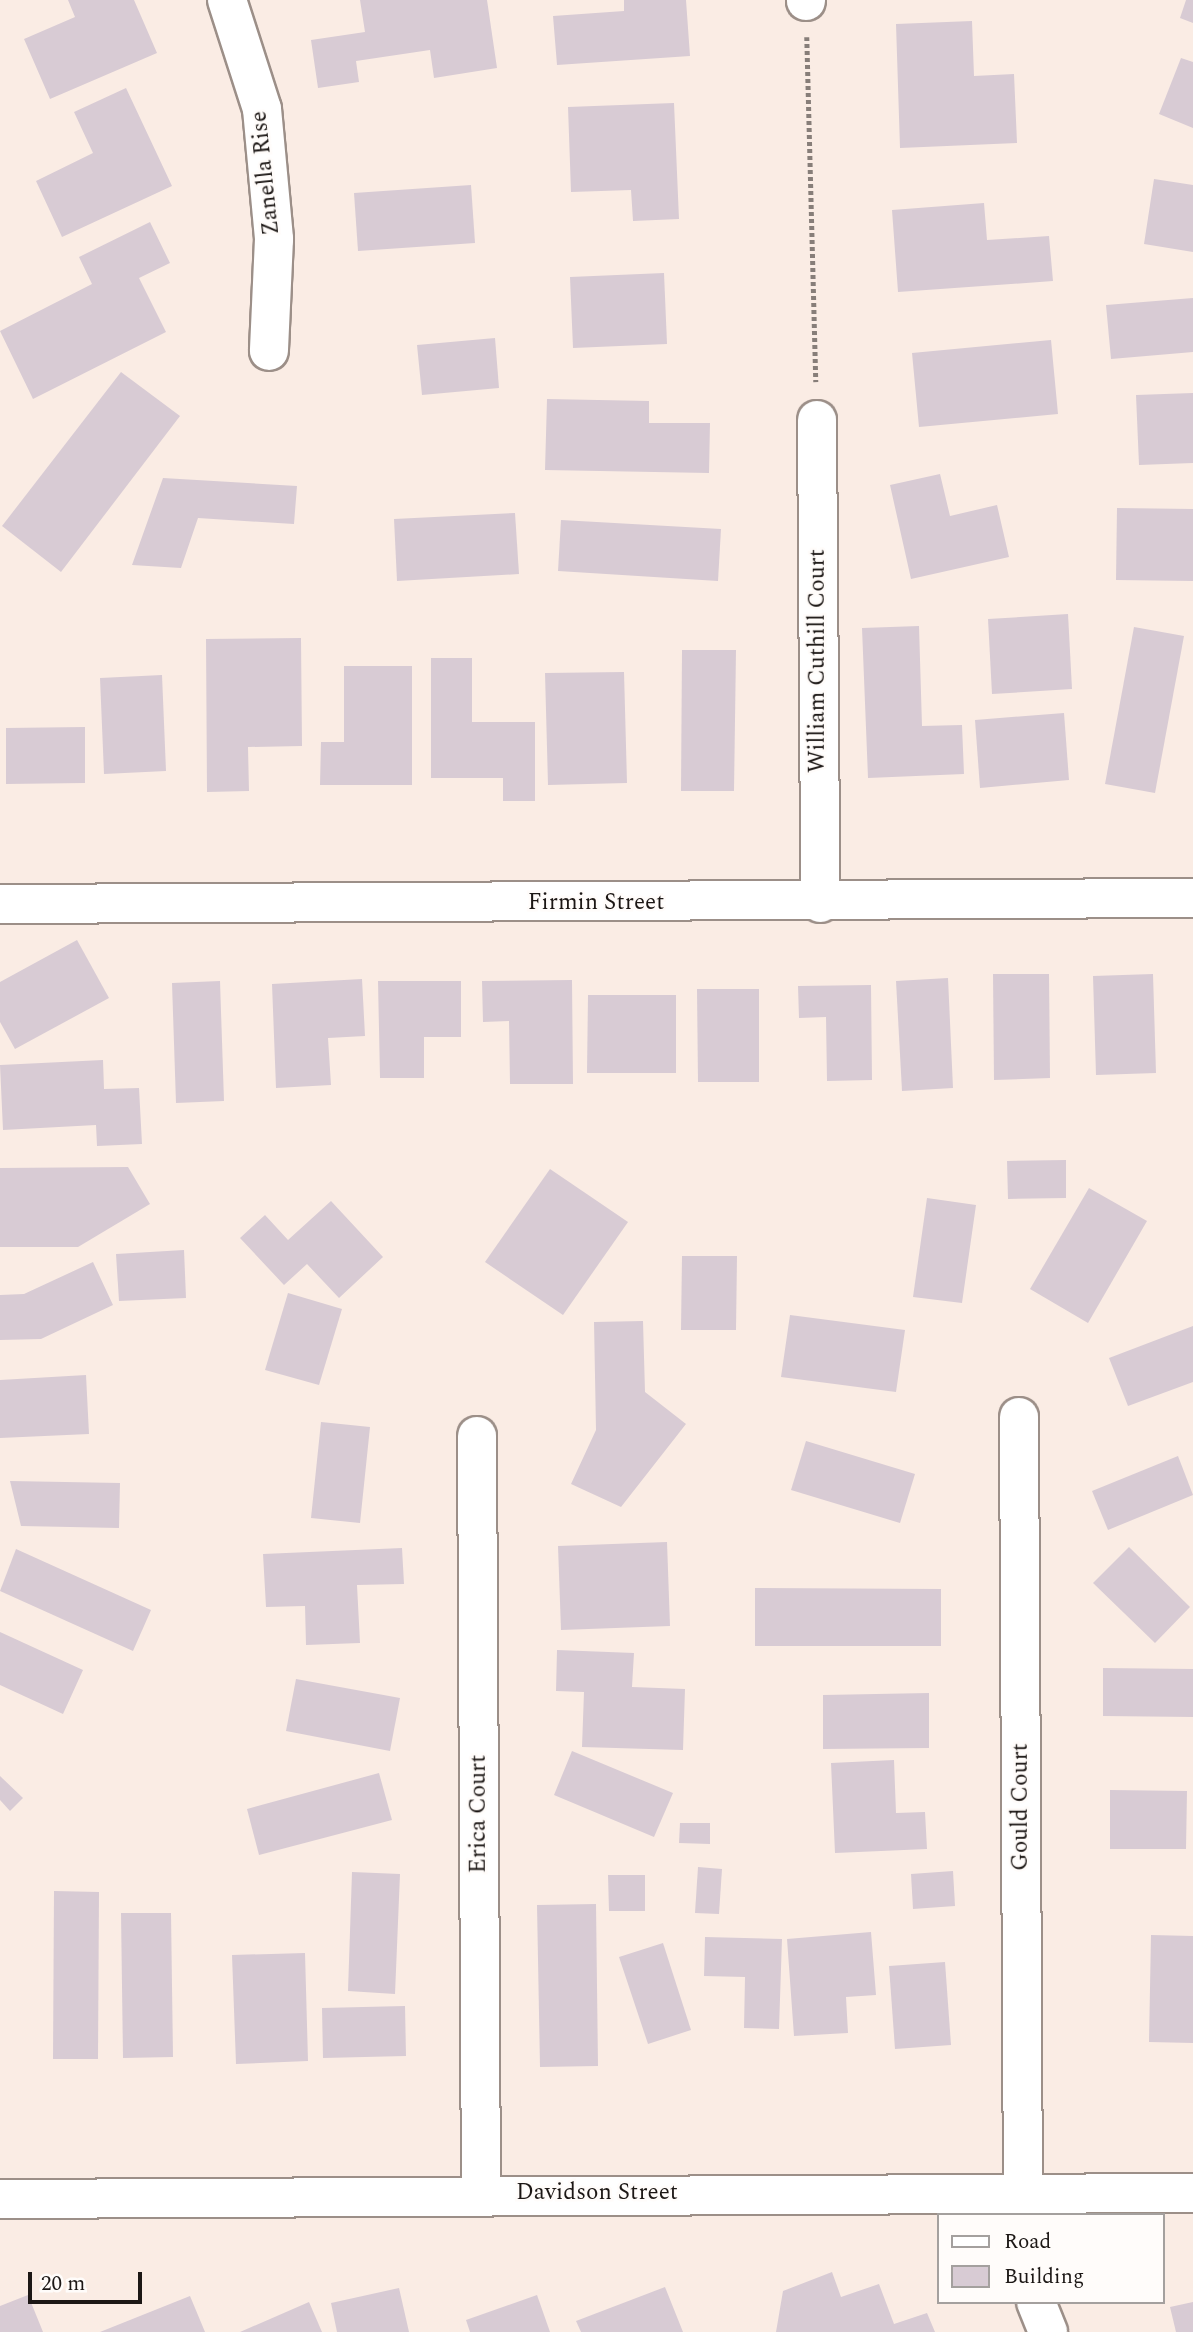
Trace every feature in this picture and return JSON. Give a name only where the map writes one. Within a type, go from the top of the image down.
[{"type":"street","name":"Zanella Rise","points":[[227,0],[261,109],[274,239],[270,351]]},
{"type":"street","name":"William Cuthill Court","points":[[817,420],[820,903]]},
{"type":"street","name":"Firmin Street","points":[[0,904],[820,903],[1193,898]]},
{"type":"street","name":"Gould Court","points":[[1015,2202],[1019,1417]]},
{"type":"street","name":"Erica Court","points":[[477,1436],[481,2192]]},
{"type":"street","name":"Davidson Street","points":[[0,2199],[481,2192],[1015,2202],[1193,2193]]},
{"type":"street","points":[[1037,2304],[1048,2332]]},
{"type":"path","points":[[806,1],[817,420]]},
{"type":"building","points":[[68,0],[134,0],[157,53],[50,99],[24,39],[75,17]]},
{"type":"building","points":[[360,0],[487,0],[497,68],[434,78],[430,50],[356,61],[359,82],[318,88],[311,40],[365,32]]},
{"type":"building","points":[[624,0],[686,0],[690,56],[557,65],[553,16],[624,11]]},
{"type":"building","points":[[1186,0],[1193,0],[1193,23],[1180,18]]},
{"type":"building","points":[[972,21],[974,76],[1014,74],[1017,143],[900,148],[896,24]]},
{"type":"building","points":[[1181,58],[1193,62],[1193,128],[1159,114]]},
{"type":"building","points":[[126,88],[172,186],[62,237],[36,181],[93,153],[74,112]]},
{"type":"building","points":[[674,103],[679,219],[633,221],[631,190],[571,192],[568,107]]},
{"type":"building","points":[[1154,179],[1193,185],[1193,252],[1144,244]]},
{"type":"building","points":[[471,185],[475,243],[358,251],[354,193]]},
{"type":"building","points":[[984,203],[987,240],[1049,236],[1053,281],[898,292],[892,210]]},
{"type":"building","points":[[150,222],[170,263],[139,278],[166,332],[33,399],[0,331],[92,284],[79,257]]},
{"type":"building","points":[[664,273],[667,344],[573,348],[570,277]]},
{"type":"building","points":[[1193,298],[1193,352],[1111,359],[1106,305]]},
{"type":"building","points":[[495,338],[499,388],[422,395],[417,345]]},
{"type":"building","points":[[1051,340],[1058,414],[919,427],[912,353]]},
{"type":"building","points":[[121,372],[180,416],[61,572],[2,526]]},
{"type":"building","points":[[1193,393],[1193,463],[1139,465],[1136,395]]},
{"type":"building","points":[[547,399],[649,401],[649,423],[710,423],[709,473],[545,470]]},
{"type":"building","points":[[940,474],[950,516],[997,505],[1009,557],[911,579],[890,485]]},
{"type":"building","points":[[163,478],[297,486],[294,524],[198,518],[181,568],[132,565]]},
{"type":"building","points":[[1117,508],[1193,509],[1193,581],[1116,580]]},
{"type":"building","points":[[515,513],[519,574],[397,581],[394,519]]},
{"type":"building","points":[[561,520],[721,529],[718,581],[558,571]]},
{"type":"building","points":[[1068,614],[1072,689],[992,694],[988,619]]},
{"type":"building","points":[[919,626],[922,726],[962,725],[964,774],[868,778],[862,628]]},
{"type":"building","points":[[1134,627],[1184,636],[1155,793],[1105,784]]},
{"type":"building","points":[[301,638],[302,746],[248,747],[249,791],[207,792],[206,639]]},
{"type":"building","points":[[682,650],[736,650],[734,791],[681,791]]},
{"type":"building","points":[[431,658],[472,658],[472,722],[535,722],[535,801],[503,801],[503,778],[431,778]]},
{"type":"building","points":[[344,666],[412,666],[412,785],[320,785],[321,742],[344,742]]},
{"type":"building","points":[[624,672],[627,783],[548,785],[545,673]]},
{"type":"building","points":[[162,675],[166,771],[104,774],[100,678]]},
{"type":"building","points":[[1064,713],[1069,780],[980,788],[975,720]]},
{"type":"building","points":[[85,727],[85,783],[6,784],[6,728]]},
{"type":"building","points":[[77,940],[109,998],[15,1049],[0,1022],[0,982]]},
{"type":"building","points":[[993,974],[1049,974],[1050,1078],[994,1080]]},
{"type":"building","points":[[1153,974],[1156,1073],[1096,1075],[1093,976]]},
{"type":"building","points":[[948,978],[953,1088],[902,1091],[896,981]]},
{"type":"building","points":[[362,979],[365,1036],[328,1038],[331,1085],[276,1088],[272,984]]},
{"type":"building","points":[[572,980],[573,1084],[510,1084],[509,1021],[483,1022],[482,981]]},
{"type":"building","points":[[220,981],[224,1101],[176,1103],[172,983]]},
{"type":"building","points":[[378,981],[461,981],[461,1037],[424,1037],[424,1078],[380,1078]]},
{"type":"building","points":[[871,985],[872,1080],[827,1081],[826,1017],[799,1018],[798,986]]},
{"type":"building","points":[[697,989],[759,989],[759,1082],[698,1082]]},
{"type":"building","points":[[588,995],[676,995],[676,1073],[587,1073]]},
{"type":"building","points":[[103,1060],[104,1089],[139,1088],[142,1144],[97,1146],[96,1125],[3,1130],[0,1065]]},
{"type":"building","points":[[1066,1160],[1066,1198],[1008,1199],[1007,1161]]},
{"type":"building","points":[[128,1167],[150,1204],[78,1247],[0,1247],[0,1168]]},
{"type":"building","points":[[550,1169],[628,1222],[563,1315],[485,1262]]},
{"type":"building","points":[[1089,1188],[1147,1221],[1088,1323],[1030,1289]]},
{"type":"building","points":[[927,1198],[976,1205],[962,1303],[913,1297]]},
{"type":"building","points":[[331,1201],[383,1257],[339,1298],[307,1264],[284,1285],[240,1238],[265,1215],[288,1240]]},
{"type":"building","points":[[184,1250],[186,1298],[119,1301],[116,1254]]},
{"type":"building","points":[[682,1256],[737,1256],[736,1330],[681,1330]]},
{"type":"building","points":[[93,1262],[113,1305],[41,1339],[0,1340],[0,1295],[24,1294]]},
{"type":"building","points":[[288,1293],[342,1309],[319,1385],[265,1370]]},
{"type":"building","points":[[790,1315],[905,1330],[896,1392],[781,1377]]},
{"type":"building","points":[[643,1321],[645,1392],[686,1424],[621,1507],[571,1484],[596,1430],[594,1322]]},
{"type":"building","points":[[1193,1326],[1193,1382],[1128,1406],[1109,1358]]},
{"type":"building","points":[[86,1375],[89,1434],[0,1438],[0,1380]]},
{"type":"building","points":[[321,1422],[370,1427],[360,1523],[311,1518]]},
{"type":"building","points":[[806,1441],[915,1474],[900,1523],[791,1490]]},
{"type":"building","points":[[1178,1456],[1193,1495],[1108,1530],[1092,1491]]},
{"type":"building","points":[[10,1481],[120,1483],[119,1528],[21,1526]]},
{"type":"building","points":[[667,1542],[670,1626],[561,1630],[558,1546]]},
{"type":"building","points":[[1129,1547],[1190,1607],[1155,1643],[1093,1583]]},
{"type":"building","points":[[402,1548],[404,1584],[357,1585],[360,1643],[306,1645],[305,1606],[266,1607],[263,1554]]},
{"type":"building","points":[[16,1549],[151,1610],[133,1651],[0,1591]]},
{"type":"building","points":[[755,1588],[941,1589],[941,1646],[755,1646]]},
{"type":"building","points":[[0,1632],[83,1670],[63,1714],[0,1685]]},
{"type":"building","points":[[557,1650],[634,1653],[632,1687],[685,1689],[683,1750],[582,1747],[584,1692],[556,1691]]},
{"type":"building","points":[[1103,1668],[1193,1669],[1193,1717],[1103,1716]]},
{"type":"building","points":[[296,1679],[400,1698],[390,1751],[286,1731]]},
{"type":"building","points":[[929,1693],[929,1748],[823,1749],[823,1695]]},
{"type":"building","points":[[572,1751],[673,1793],[654,1837],[554,1795]]},
{"type":"building","points":[[894,1760],[896,1813],[925,1812],[927,1849],[835,1853],[831,1763]]},
{"type":"building","points":[[379,1773],[392,1820],[259,1855],[247,1809]]},
{"type":"building","points":[[0,1776],[23,1798],[10,1811],[0,1800]]},
{"type":"building","points":[[1110,1790],[1187,1791],[1186,1849],[1110,1849]]},
{"type":"building","points":[[680,1823],[710,1823],[710,1844],[679,1843]]},
{"type":"building","points":[[698,1867],[722,1869],[719,1914],[695,1913]]},
{"type":"building","points":[[953,1871],[955,1906],[913,1909],[911,1874]]},
{"type":"building","points":[[352,1872],[400,1874],[395,1994],[348,1991]]},
{"type":"building","points":[[608,1875],[645,1875],[645,1911],[609,1911]]},
{"type":"building","points":[[54,1891],[99,1892],[98,2059],[53,2059]]},
{"type":"building","points":[[596,1904],[598,2066],[540,2067],[537,1905]]},
{"type":"building","points":[[121,1913],[171,1913],[173,2057],[123,2058]]},
{"type":"building","points":[[871,1932],[876,1995],[846,1997],[848,2033],[794,2036],[787,1939]]},
{"type":"building","points":[[1151,1935],[1193,1936],[1193,2043],[1149,2042]]},
{"type":"building","points":[[705,1937],[782,1939],[779,2029],[744,2028],[745,1977],[704,1976]]},
{"type":"building","points":[[663,1943],[691,2030],[648,2044],[619,1957]]},
{"type":"building","points":[[305,1953],[308,2061],[236,2064],[232,1955]]},
{"type":"building","points":[[945,1962],[951,2045],[895,2049],[889,1966]]},
{"type":"building","points":[[405,2006],[406,2056],[323,2058],[322,2008]]},
{"type":"building","points":[[832,2272],[841,2297],[879,2284],[894,2324],[927,2313],[935,2332],[776,2332],[783,2291]]},
{"type":"building","points":[[665,2287],[683,2332],[581,2332],[576,2321]]},
{"type":"building","points":[[399,2288],[409,2332],[337,2332],[331,2303]]},
{"type":"building","points":[[28,2295],[43,2332],[0,2332],[0,2306]]},
{"type":"building","points":[[537,2295],[550,2332],[470,2332],[466,2320]]},
{"type":"building","points":[[190,2296],[205,2332],[100,2332]]},
{"type":"building","points":[[309,2302],[322,2332],[240,2332]]},
{"type":"building","points":[[1193,2302],[1193,2332],[1176,2332],[1170,2307]]}]
